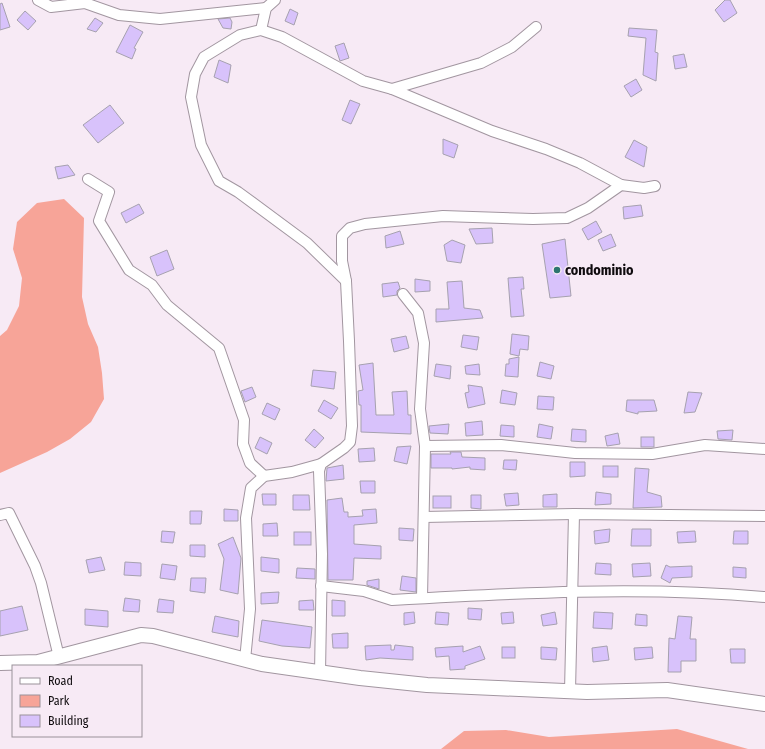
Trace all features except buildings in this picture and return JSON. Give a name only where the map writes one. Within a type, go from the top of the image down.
[{"type":"main road","points":[[0,663],[38,662],[141,635],[153,636],[244,660],[320,673],[427,685],[570,691],[667,690],[765,704]]},
{"type":"street","points":[[38,0],[50,7],[85,3],[120,15],[160,19],[266,8]]},
{"type":"street","points":[[261,30],[266,8],[275,0]]},
{"type":"street","points":[[392,89],[481,63],[512,47],[536,27]]},
{"type":"street","points":[[346,281],[307,243],[238,192],[219,181],[201,145],[191,98],[195,74],[204,57],[240,35],[261,30],[282,37],[363,81],[392,89],[492,131],[546,149],[580,163],[621,185],[644,188],[655,186]]},
{"type":"street","points":[[88,179],[109,192],[99,221],[129,270],[152,285],[167,305],[219,348],[244,420],[243,444],[250,463],[264,476]]},
{"type":"street","points":[[244,660],[250,609],[246,518],[251,488],[264,476],[292,472],[321,464],[350,442],[352,426],[346,281],[342,261],[342,236],[350,228],[365,224],[443,216],[533,219],[568,218],[588,208],[621,185]]},
{"type":"street","points":[[403,294],[418,312],[424,343],[420,409],[424,446],[422,598]]},
{"type":"street","points":[[424,446],[501,445],[575,453],[652,454],[705,446],[765,449]]},
{"type":"street","points":[[320,673],[321,464]]},
{"type":"street","points":[[0,515],[10,513],[35,566],[41,583],[59,657]]},
{"type":"street","points":[[424,517],[574,514],[765,516]]},
{"type":"street","points":[[570,691],[574,514]]},
{"type":"street","points":[[321,586],[364,591],[392,600],[573,591],[681,591],[765,597]]},
{"type":"green space","points":[[64,199],[84,218],[82,297],[88,324],[98,347],[104,399],[91,422],[70,439],[47,452],[0,473],[0,336],[7,330],[19,306],[22,278],[13,249],[17,222],[37,203]]},
{"type":"green space","points":[[677,729],[748,749],[441,749],[464,731],[506,730],[549,737]]},
{"type":"place","name":"condominio","points":[[557,270]]}]
